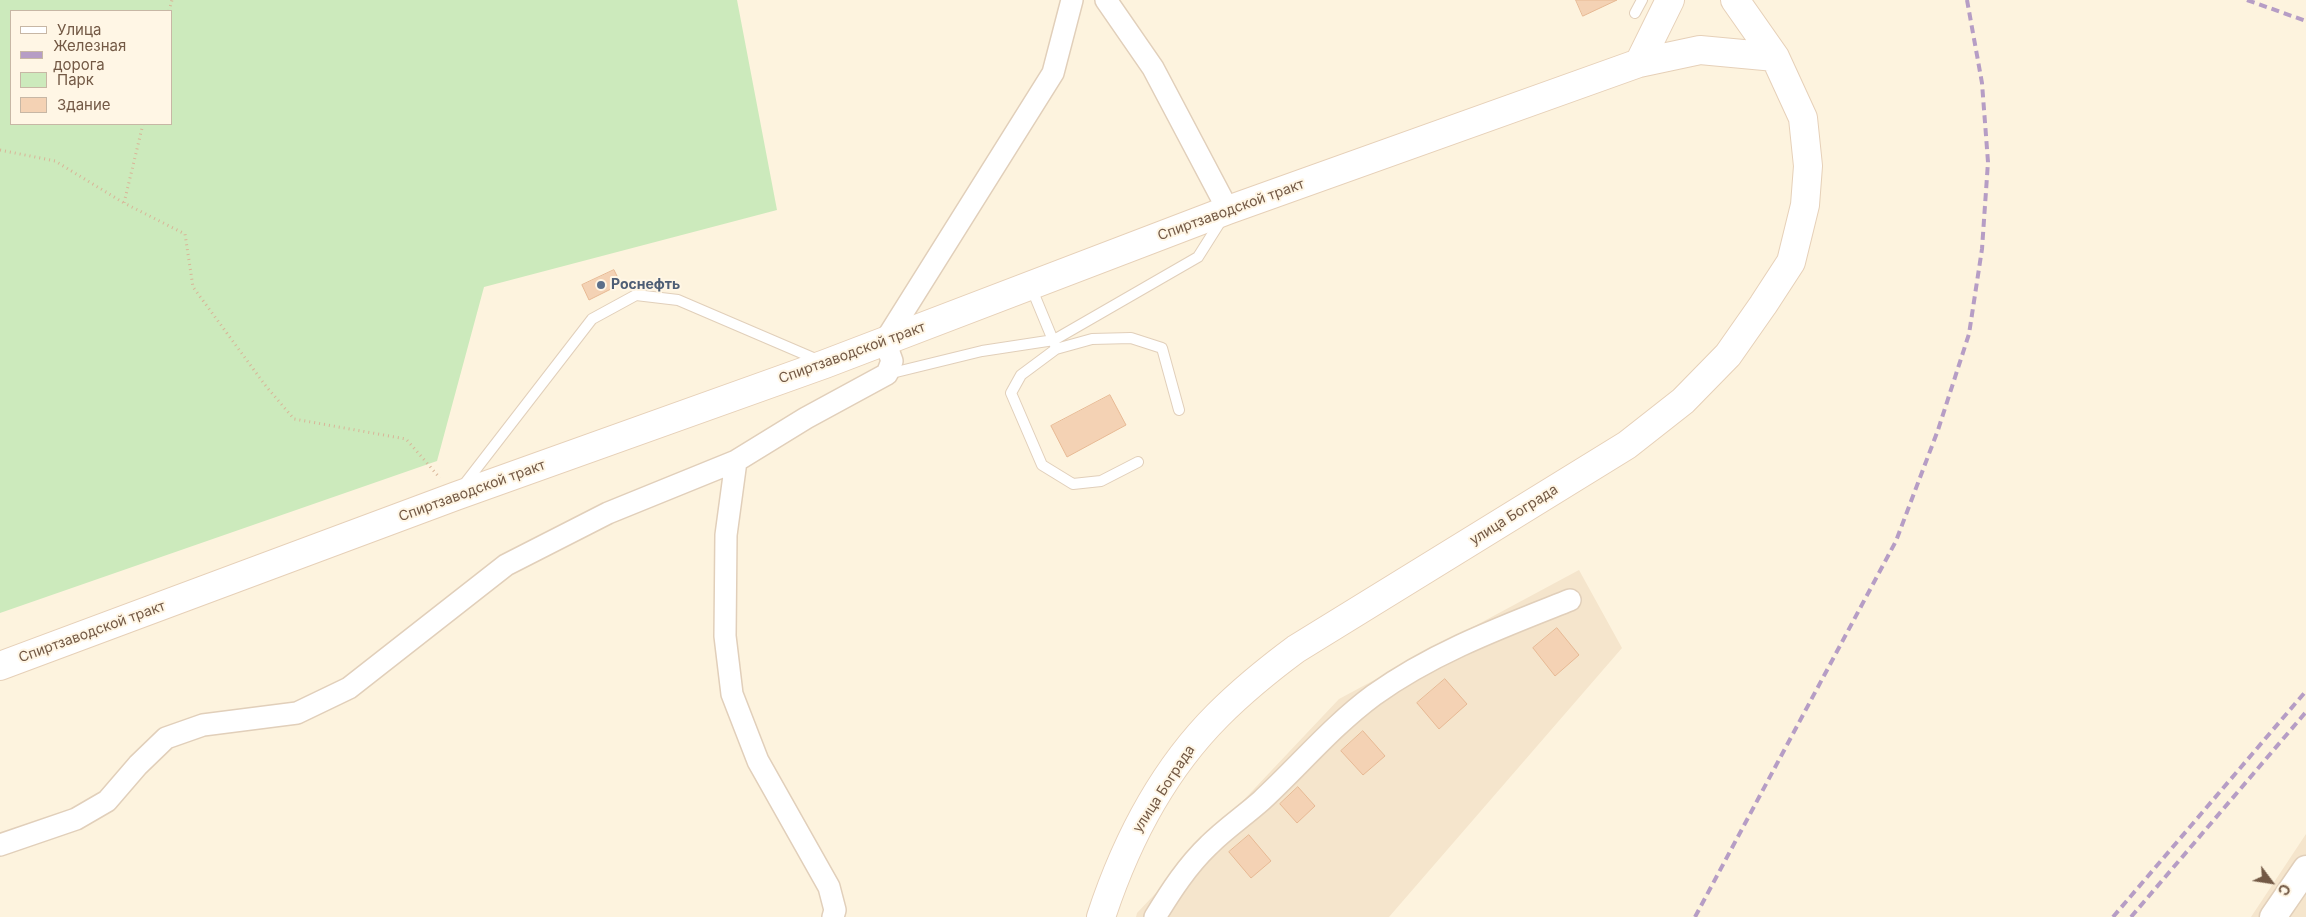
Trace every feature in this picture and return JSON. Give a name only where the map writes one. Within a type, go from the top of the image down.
[{"type":"main road","points":[[1639,63],[1670,0]]},
{"type":"main road","name":"улица Бограда","points":[[1101,917],[1130,842],[1186,752],[1217,715],[1269,669],[1296,649],[1626,445],[1683,401],[1728,355],[1790,262],[1805,206],[1808,166],[1803,118],[1775,58],[1734,0]]},
{"type":"main road","name":"Спиртзаводской тракт","points":[[0,666],[456,496],[825,364],[1228,210],[1639,63],[1700,50],[1775,58]]},
{"type":"street","points":[[0,845],[76,819],[107,801],[138,765],[166,738],[203,725],[297,713],[349,688],[506,565],[608,513],[736,460],[806,418],[887,374],[892,361],[885,341],[1053,73],[1072,0]]},
{"type":"street","points":[[1106,0],[1153,68],[1228,210]]},
{"type":"street","points":[[736,460],[726,535],[725,636],[732,694],[758,761],[829,887],[835,910],[833,917]]},
{"type":"street","points":[[1155,917],[1175,884],[1209,845],[1261,800],[1333,730],[1373,696],[1426,661],[1452,648],[1570,600]]},
{"type":"street","points":[[2273,917],[2306,869]]},
{"type":"lane","points":[[1635,14],[1642,0]]},
{"type":"lane","points":[[1138,462],[1101,481],[1073,484],[1042,465],[1011,393],[1021,375],[1055,344],[1198,256],[1228,210]]},
{"type":"lane","points":[[1030,286],[1055,344]]},
{"type":"lane","points":[[456,496],[592,319],[636,295],[678,300],[825,364]]},
{"type":"lane","points":[[887,374],[982,351],[1092,339],[1131,338],[1162,348],[1178,410]]},
{"type":"path","points":[[124,203],[143,125]]},
{"type":"path","points":[[0,150],[55,161],[124,203],[185,234],[193,287],[265,385],[294,419],[406,439],[456,496]]},
{"type":"shaded area","points":[[1579,570],[1622,648],[1389,917],[1136,917],[1137,913],[1339,699]]},
{"type":"shaded area","points":[[2306,834],[2306,917],[2251,917]]},
{"type":"green space","points":[[0,0],[737,0],[777,210],[484,287],[437,461],[0,613]]},
{"type":"building","points":[[1576,0],[1617,0],[1583,16]]},
{"type":"building","name":"Роснефть","points":[[614,270],[621,284],[589,300],[582,285]]},
{"type":"building","points":[[1110,395],[1126,425],[1067,457],[1051,426]]},
{"type":"building","points":[[1557,628],[1579,655],[1555,676],[1533,648]]},
{"type":"building","points":[[1445,679],[1467,704],[1439,729],[1417,703]]},
{"type":"building","points":[[1363,731],[1385,756],[1363,775],[1341,751]]},
{"type":"building","points":[[1298,787],[1315,806],[1297,823],[1280,804]]},
{"type":"building","points":[[1249,835],[1271,861],[1251,878],[1229,852]]},
{"type":"railway","points":[[1695,917],[1896,541],[1938,430],[1969,334],[1982,249],[1988,162],[1982,83],[1967,0]]},
{"type":"railway","points":[[2247,0],[2306,21]]},
{"type":"railway","points":[[2113,917],[2306,691]]},
{"type":"railway","points":[[2131,917],[2306,712]]},
{"type":"place","name":"Роснефть","points":[[601,285]]}]
